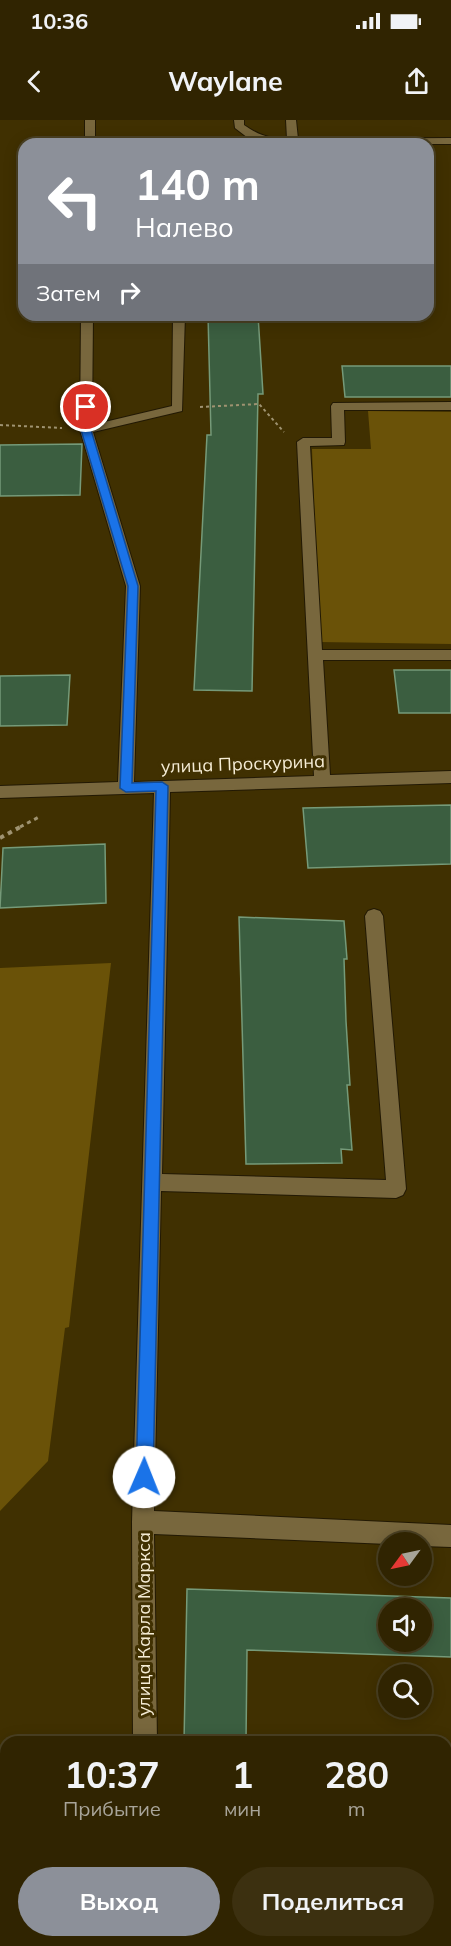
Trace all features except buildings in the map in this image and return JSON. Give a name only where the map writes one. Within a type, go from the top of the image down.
[{"type":"street","points":[[90,125],[100,120]]},
{"type":"street","points":[[239,120],[239,126],[252,136],[259,138]]},
{"type":"street","points":[[291,120],[293,138]]},
{"type":"street","points":[[434,141],[451,141]]},
{"type":"street","points":[[87,321],[86,430],[133,586],[126,788]]},
{"type":"street","points":[[86,430],[178,408],[179,321]]},
{"type":"street","points":[[322,781],[303,442],[339,442],[337,406],[451,406]]},
{"type":"street","points":[[314,655],[451,655]]},
{"type":"street","name":"улица Проскурина","points":[[0,792],[451,777]]},
{"type":"street","name":"улица Карла Маркса","points":[[145,1736],[143,1522],[162,786]]},
{"type":"street","points":[[152,1182],[396,1189],[374,916]]},
{"type":"street","points":[[143,1522],[451,1536]]},
{"type":"path","points":[[178,408],[259,404],[303,457]]},
{"type":"path","points":[[0,425],[86,430]]},
{"type":"path","points":[[0,838],[46,814]]},
{"type":"shaded area","points":[[368,411],[451,412],[451,644],[319,642],[312,449],[371,449]]},
{"type":"shaded area","points":[[111,963],[69,1327],[65,1328],[48,1461],[0,1511],[0,968]]},
{"type":"route","points":[[86,407],[86,430],[133,586],[126,788],[162,786],[144,1477]]}]
